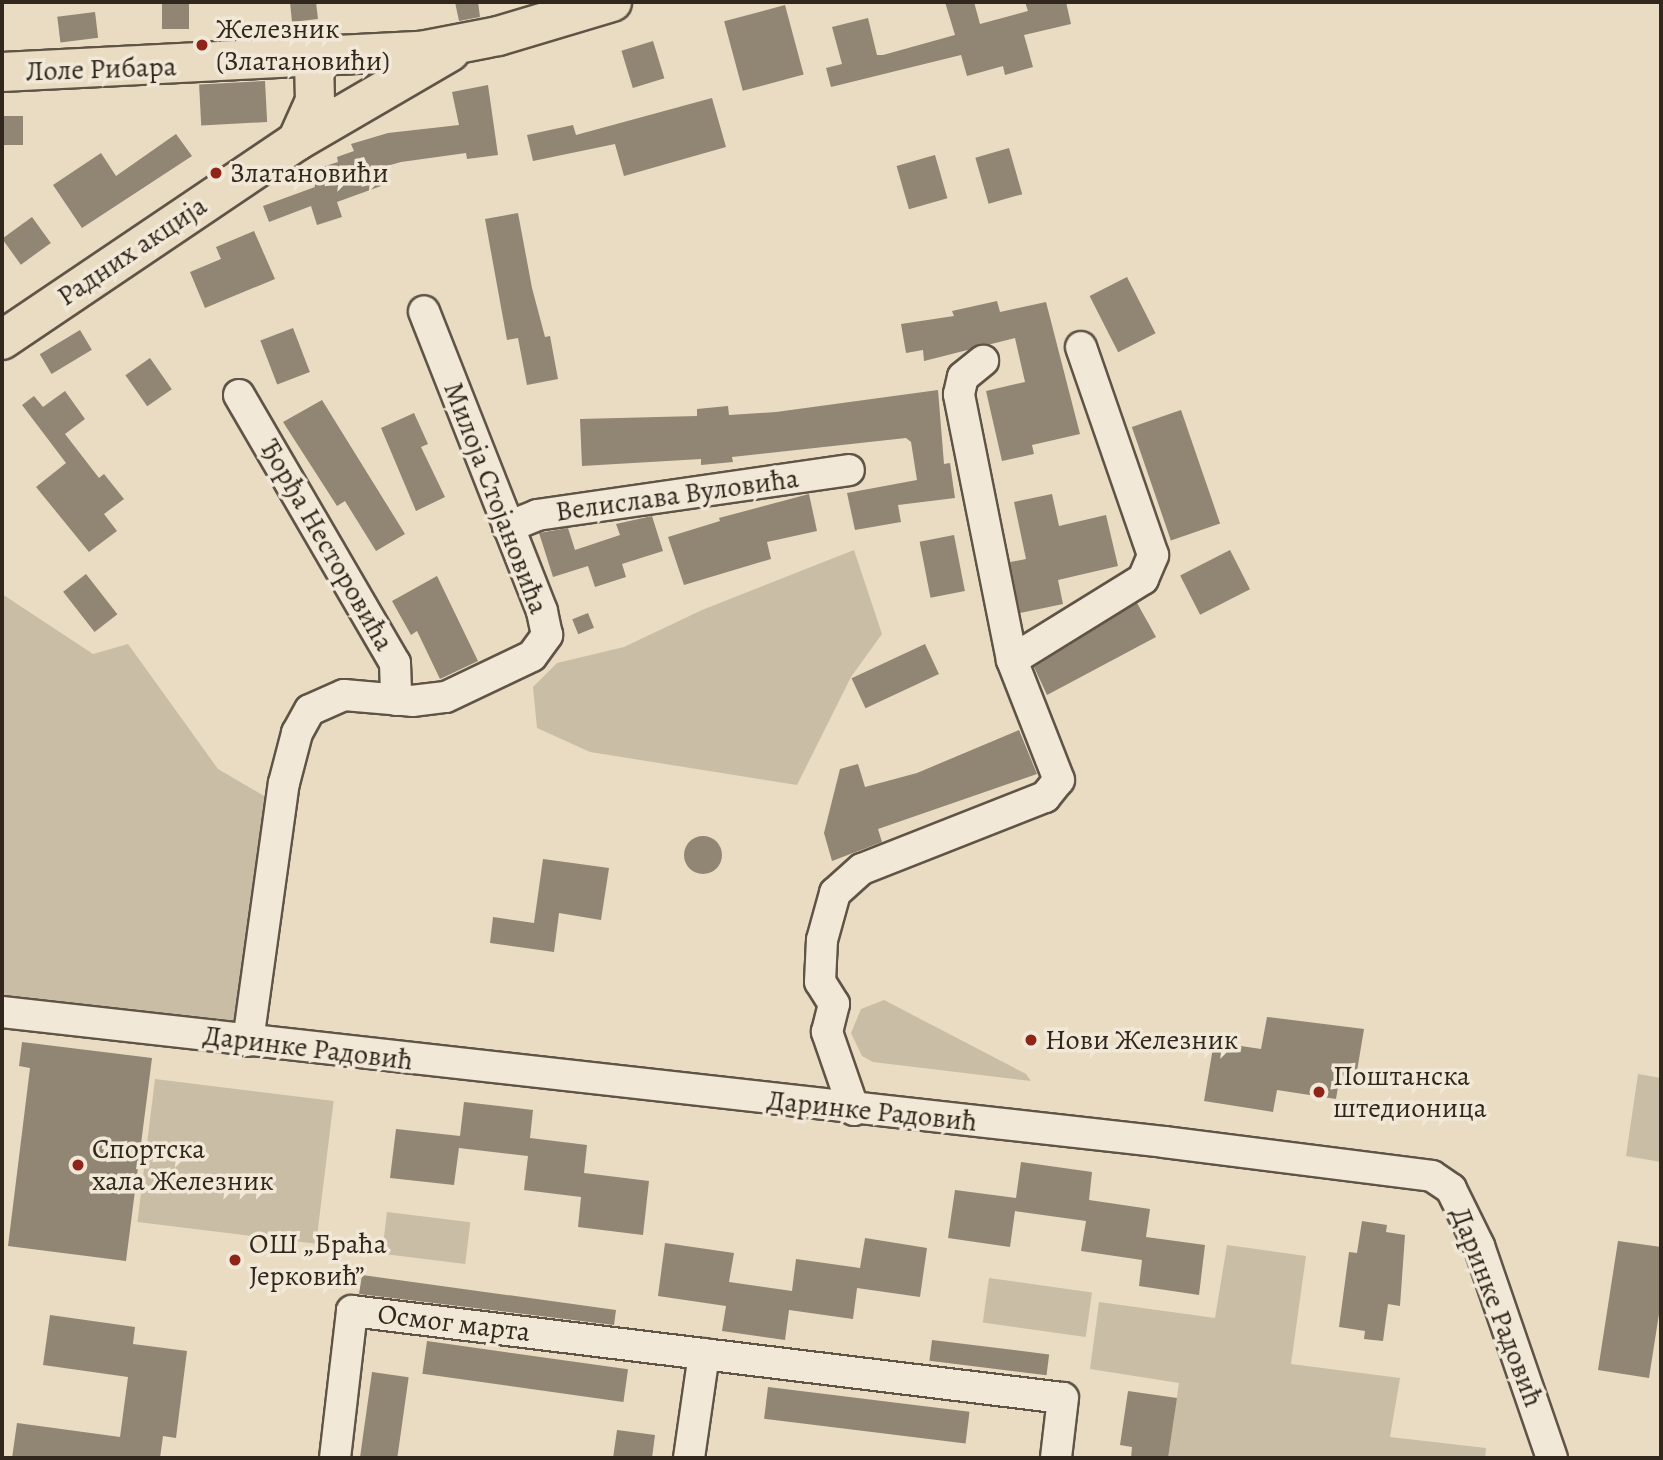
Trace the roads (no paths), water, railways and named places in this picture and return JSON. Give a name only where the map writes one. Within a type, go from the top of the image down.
[{"type":"main road","name":"Лоле Рибара","points":[[2,72],[314,59],[461,45],[612,2]]},
{"type":"main road","name":"Радних акција","points":[[2,340],[297,141],[461,45]]},
{"type":"main road","points":[[297,141],[315,102],[314,59]]},
{"type":"street","name":"Милоја Стојановића","points":[[248,1041],[284,783],[297,733],[310,710],[332,698],[432,700],[457,692],[532,656],[544,643],[545,618],[424,311]]},
{"type":"street","points":[[1012,660],[1143,579],[1150,568],[1149,540],[1080,347]]},
{"type":"street","points":[[854,1110],[827,1032],[834,1004],[824,992],[819,968],[826,915],[843,884],[872,864],[1045,797],[1059,780],[1012,660],[959,394],[962,377],[983,361]]},
{"type":"street","name":"Ђорђа Несторовића","points":[[239,395],[396,663],[396,700]]},
{"type":"street","name":"Велислава Вуловића","points":[[508,527],[537,515],[849,470]]},
{"type":"street","name":"Даринке Радовић","points":[[2,1012],[854,1110],[1164,1142],[1404,1171],[1441,1181],[1460,1204],[1479,1246],[1552,1458]]},
{"type":"street","name":"Осмог марта","points":[[335,1458],[352,1311],[1063,1398],[1056,1458]]},
{"type":"street","points":[[689,1458],[704,1354]]},
{"type":"place","name":"Железник (Златановићи)","points":[[202,45]]},
{"type":"place","name":"Златановићи","points":[[216,173]]},
{"type":"place","name":"Нови Железник","points":[[1031,1040]]},
{"type":"place","name":"Поштанска штедионица","points":[[1319,1092]]},
{"type":"place","name":"Спортска хала Железник","points":[[78,1165]]},
{"type":"place","name":"ОШ „Браћа Јерковић”","points":[[235,1260]]}]
